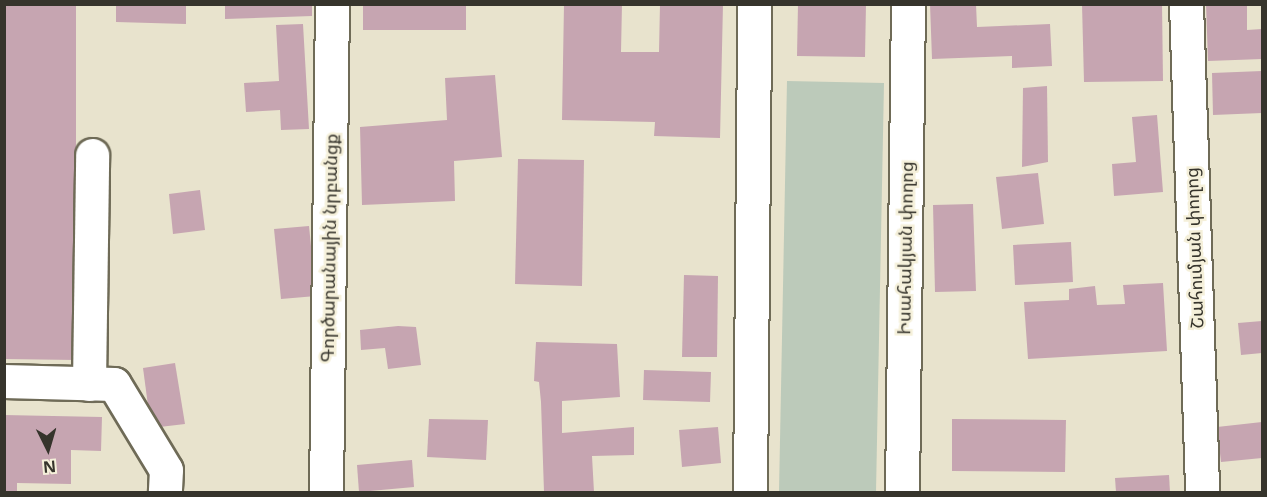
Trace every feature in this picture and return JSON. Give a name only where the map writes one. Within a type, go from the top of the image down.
[{"type":"street","name":"Գործարանային նրբանցք","points":[[326,492],[332,4]]},
{"type":"street","points":[[750,492],[754,4]]},
{"type":"street","name":"Իսահակյան փողոց","points":[[902,492],[909,4]]},
{"type":"street","name":"Շահումյան փողոց","points":[[1186,4],[1202,492]]},
{"type":"street","points":[[89,384],[92,155]]},
{"type":"street","points":[[4,381],[114,384],[166,470],[165,492]]},
{"type":"green space","points":[[787,81],[884,83],[876,492],[779,492]]},
{"type":"building","points":[[4,4],[76,4],[76,360],[4,359]]},
{"type":"building","points":[[116,4],[186,4],[186,24],[116,22]]},
{"type":"building","points":[[363,4],[466,4],[466,30],[363,30]]},
{"type":"building","points":[[564,4],[622,4],[621,52],[659,52],[660,4],[723,4],[720,138],[654,136],[655,122],[562,120]]},
{"type":"building","points":[[798,4],[866,4],[865,57],[797,56]]},
{"type":"building","points":[[930,4],[976,4],[977,27],[1050,24],[1052,66],[1012,68],[1012,56],[932,59]]},
{"type":"building","points":[[1082,4],[1162,4],[1163,81],[1084,82]]},
{"type":"building","points":[[1206,4],[1247,4],[1247,30],[1262,29],[1262,59],[1208,61]]},
{"type":"building","points":[[225,5],[312,5],[312,16],[225,19]]},
{"type":"building","points":[[303,24],[309,129],[281,130],[280,110],[246,112],[244,83],[279,81],[276,25]]},
{"type":"building","points":[[1262,71],[1262,113],[1213,115],[1212,73]]},
{"type":"building","points":[[495,75],[502,157],[454,161],[455,201],[362,205],[360,127],[447,120],[445,78]]},
{"type":"building","points":[[1047,86],[1048,162],[1022,167],[1023,88]]},
{"type":"building","points":[[1157,115],[1163,192],[1114,196],[1112,164],[1136,162],[1132,117]]},
{"type":"building","points":[[518,159],[584,160],[582,286],[515,284]]},
{"type":"building","points":[[1038,173],[1044,224],[1002,229],[996,177]]},
{"type":"building","points":[[200,190],[205,230],[173,234],[169,194]]},
{"type":"building","points":[[973,204],[976,291],[935,292],[933,205]]},
{"type":"building","points":[[309,226],[316,296],[281,299],[274,229]]},
{"type":"building","points":[[1071,242],[1073,282],[1015,285],[1013,245]]},
{"type":"building","points":[[684,275],[718,276],[717,357],[682,357]]},
{"type":"building","points":[[1163,283],[1167,351],[1028,359],[1024,302],[1069,300],[1069,289],[1095,286],[1097,305],[1125,304],[1123,285]]},
{"type":"building","points":[[1262,321],[1262,353],[1241,355],[1238,323]]},
{"type":"building","points":[[398,326],[416,327],[421,365],[388,369],[385,348],[361,350],[360,330]]},
{"type":"building","points":[[536,342],[617,344],[620,397],[562,401],[562,433],[634,427],[634,455],[592,456],[594,492],[544,492],[541,402],[539,382],[534,381]]},
{"type":"building","points":[[175,363],[185,424],[151,428],[143,368]]},
{"type":"building","points":[[644,370],[711,372],[710,402],[643,400]]},
{"type":"building","points":[[4,415],[102,417],[101,451],[71,450],[71,484],[17,483],[17,492],[4,492]]},
{"type":"building","points":[[429,419],[488,420],[486,460],[427,457]]},
{"type":"building","points":[[952,419],[1066,420],[1065,472],[952,471]]},
{"type":"building","points":[[1262,422],[1262,458],[1221,462],[1217,427]]},
{"type":"building","points":[[718,427],[721,463],[682,467],[679,430]]},
{"type":"building","points":[[412,460],[414,487],[359,492],[357,465]]},
{"type":"building","points":[[1169,475],[1170,492],[1116,492],[1115,478]]}]
